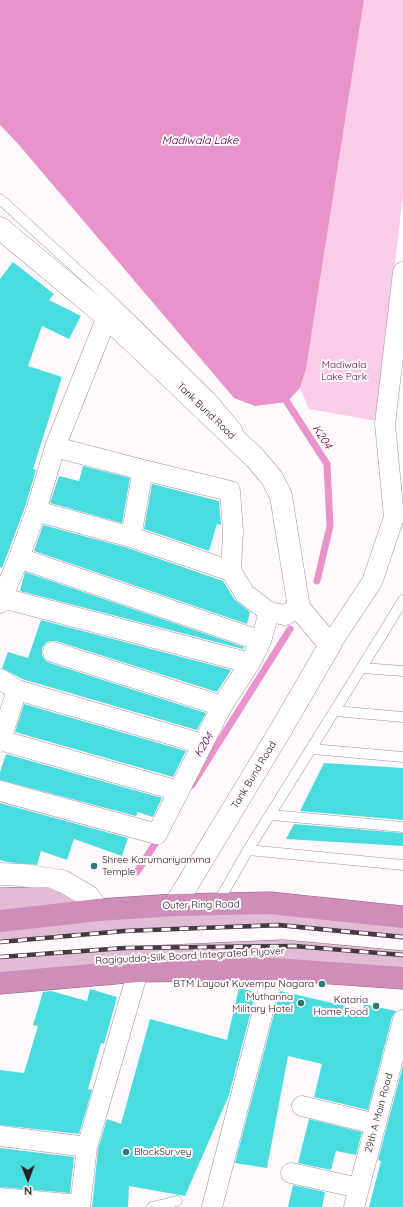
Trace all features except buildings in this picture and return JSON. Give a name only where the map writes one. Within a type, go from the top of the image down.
[{"type":"highway","name":"Outer Ring Road","points":[[0,921],[98,910],[175,905],[270,903],[403,917]]},
{"type":"highway","points":[[0,983],[138,970],[274,968],[403,978]]},
{"type":"main road","name":"Tank Bund Road","points":[[0,228],[107,317],[255,458],[272,478],[281,496],[299,608]]},
{"type":"main road","points":[[299,608],[330,644]]},
{"type":"main road","name":"Tank Bund Road","points":[[175,905],[280,732],[330,644]]},
{"type":"main road","points":[[0,874],[22,875],[62,881],[88,896],[98,910]]},
{"type":"main road","points":[[0,900],[46,898],[74,913]]},
{"type":"main road","points":[[0,931],[130,920],[282,916],[403,928]]},
{"type":"main road","name":"Ragigudda-Silk Board Integrated Flyover","points":[[0,968],[125,958],[283,951],[403,962]]},
{"type":"street","name":"Tank Bund Road","points":[[330,644],[372,582],[398,517],[385,424],[403,272]]},
{"type":"street","points":[[107,317],[55,447],[36,511],[1,601],[250,663]]},
{"type":"street","points":[[55,447],[230,491],[234,531],[231,571],[245,594],[269,612],[286,615],[299,608]]},
{"type":"street","points":[[132,537],[143,470]]},
{"type":"street","points":[[36,511],[132,537],[231,571]]},
{"type":"street","points":[[19,558],[261,641]]},
{"type":"street","points":[[0,791],[157,834],[222,706],[250,663],[261,641],[269,612]]},
{"type":"street","points":[[53,652],[222,706]]},
{"type":"street","points":[[0,679],[17,690],[203,744]]},
{"type":"street","points":[[17,690],[0,741],[179,791]]},
{"type":"street","points":[[212,1207],[274,968]]},
{"type":"street","points":[[0,1198],[80,1206],[87,1147],[138,970]]},
{"type":"street","name":"29th A Main Road","points":[[354,1207],[403,1020]]},
{"type":"street","points":[[302,1106],[376,1124]]},
{"type":"street","points":[[0,1136],[87,1147]]},
{"type":"street","points":[[291,1173],[359,1188]]},
{"type":"lane","points":[[0,199],[115,304],[212,399],[235,425],[255,458]]},
{"type":"lane","points":[[217,904],[248,850],[403,600]]},
{"type":"lane","points":[[362,668],[403,671]]},
{"type":"lane","points":[[335,711],[403,716]]},
{"type":"lane","points":[[312,749],[403,756]]},
{"type":"lane","points":[[271,815],[403,827]]},
{"type":"lane","points":[[248,850],[403,865]]},
{"type":"lane","points":[[152,1207],[177,1201]]},
{"type":"green space","name":"Madiwala Lake Park","points":[[364,0],[403,0],[403,194],[377,421],[309,409],[300,388],[306,369]]},
{"type":"water","name":"Madiwala Lake","points":[[0,0],[364,0],[306,369],[300,388],[287,402],[255,406],[234,398],[19,145],[0,125]]},
{"type":"waterway","name":"K204","points":[[287,402],[327,464],[330,526],[317,581]]},
{"type":"waterway","name":"K204","points":[[192,785],[290,629]]},
{"type":"waterway","name":"K204","points":[[137,872],[160,836]]},
{"type":"railway","points":[[0,942],[124,931],[279,925],[403,937]]},
{"type":"railway","points":[[0,957],[124,948],[294,946],[403,955]]},
{"type":"place","name":"Shree Karumariyamma Temple","points":[[94,866]]},
{"type":"place","name":"BTM Layout Kuvempu Nagara","points":[[322,984]]},
{"type":"place","name":"Muthanna Military Hotel","points":[[301,1003]]},
{"type":"place","name":"Kataria Home Food","points":[[376,1006]]},
{"type":"place","name":"BlockSurvey","points":[[126,1152]]}]
